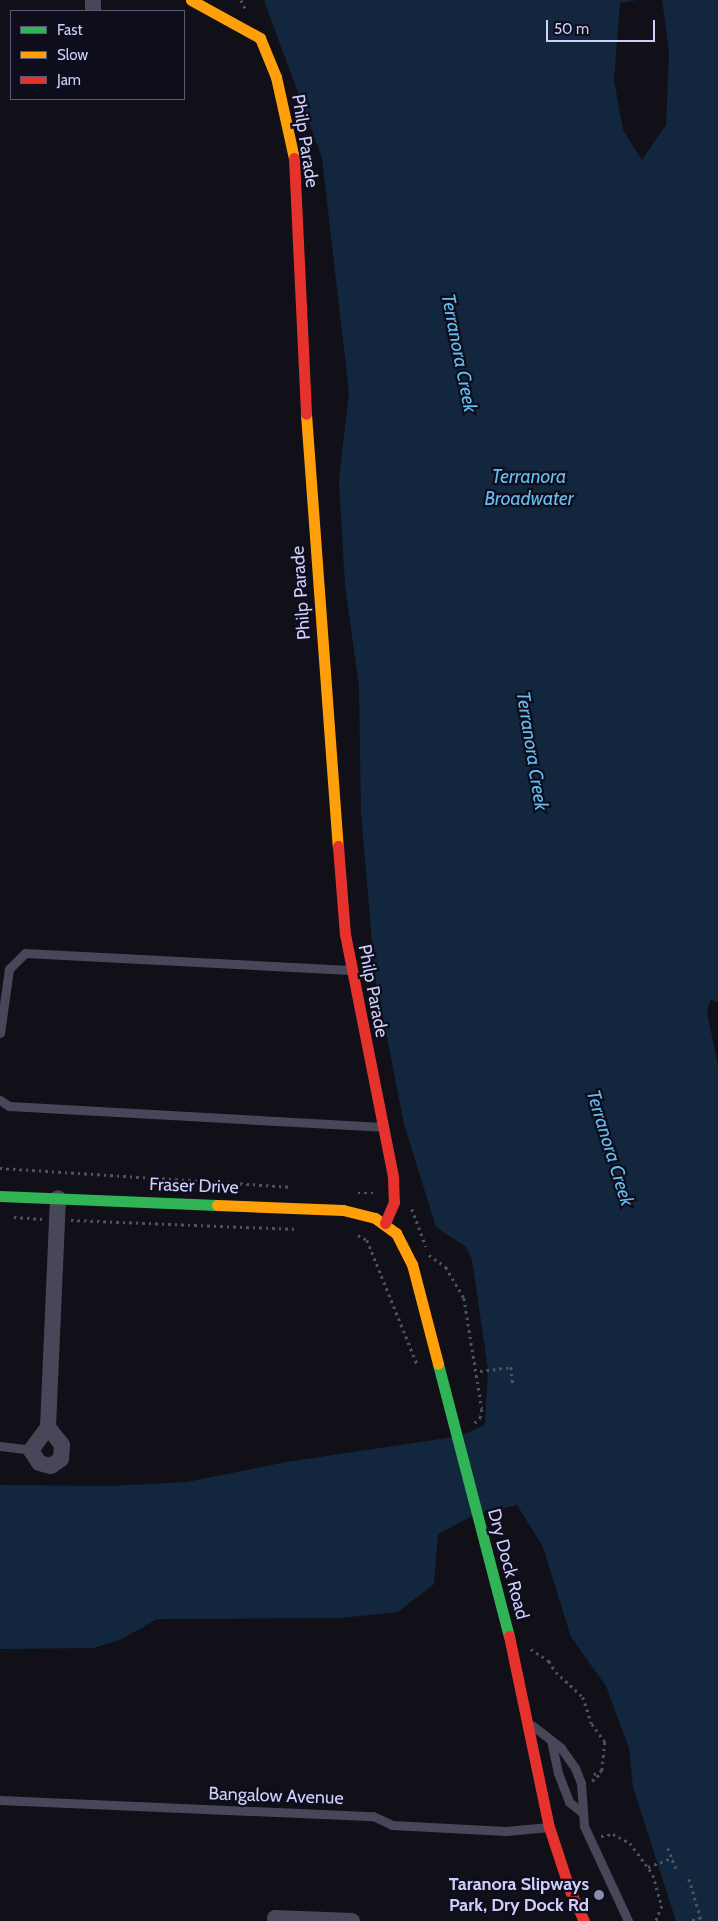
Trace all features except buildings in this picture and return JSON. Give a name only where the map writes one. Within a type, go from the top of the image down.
[{"type":"street","name":"Philp Parade","points":[[191,0],[260,38],[276,77],[290,132],[297,174],[300,341],[332,784],[350,970],[395,1193],[385,1223]]},
{"type":"street","name":"Fraser Drive","points":[[0,1196],[327,1208],[367,1215],[385,1223]]},
{"type":"street","points":[[48,1427],[62,1445],[61,1459],[51,1466],[39,1463],[31,1450],[48,1427],[58,1198]]},
{"type":"street","name":"Dry Dock Road","points":[[385,1223],[401,1239],[409,1256],[510,1641],[549,1828],[570,1891],[584,1921]]},
{"type":"street","points":[[275,1918],[352,1921]]},
{"type":"lane","points":[[0,1033],[10,969],[25,953],[350,970]]},
{"type":"lane","points":[[0,1100],[9,1106],[382,1127]]},
{"type":"lane","points":[[0,1446],[31,1450]]},
{"type":"lane","points":[[526,1719],[561,1748],[580,1778],[582,1812],[589,1838],[628,1921]]},
{"type":"lane","points":[[551,1740],[558,1773],[569,1802],[582,1812]]},
{"type":"lane","name":"Bangalow Avenue","points":[[0,1800],[373,1816],[402,1826],[521,1831],[549,1828]]},
{"type":"path","points":[[0,1168],[291,1187]]},
{"type":"path","points":[[349,1192],[384,1192]]},
{"type":"path","points":[[10,1217],[302,1229]]},
{"type":"path","points":[[352,1232],[367,1240],[419,1368]]},
{"type":"path","points":[[428,1254],[446,1267],[458,1286],[467,1312],[468,1337],[474,1350],[482,1409],[478,1423],[468,1429]]},
{"type":"path","points":[[480,1371],[511,1367],[513,1388]]},
{"type":"path","points":[[523,1644],[549,1661],[556,1672],[583,1697],[592,1724],[605,1742],[602,1771],[589,1786]]},
{"type":"path","points":[[580,1778],[602,1771]]},
{"type":"path","points":[[596,1833],[603,1836],[613,1834],[630,1843],[648,1867],[657,1884],[662,1906],[656,1921]]},
{"type":"path","points":[[668,1848],[676,1869]]},
{"type":"path","points":[[648,1867],[672,1858]]},
{"type":"path","points":[[688,1879],[701,1918],[692,1921]]},
{"type":"water","name":"Terranora Broadwater","points":[[264,0],[637,0],[620,3],[614,80],[623,130],[642,160],[666,125],[669,52],[662,0],[718,0],[718,1002],[710,1000],[707,1012],[718,1065],[718,1921],[676,1921],[633,1787],[629,1748],[606,1686],[571,1637],[543,1547],[517,1505],[476,1514],[438,1534],[434,1584],[398,1612],[340,1618],[157,1619],[122,1639],[94,1648],[0,1649],[0,1485],[112,1486],[187,1482],[287,1462],[460,1436],[485,1425],[488,1369],[472,1260],[466,1247],[436,1227],[404,1124],[375,976],[361,813],[359,686],[345,586],[339,480],[349,393],[322,158]]},
{"type":"traffic: fast","points":[[0,1196],[217,1205]]},
{"type":"traffic: fast","points":[[438,1364],[509,1636]]},
{"type":"traffic: slow","points":[[191,0],[260,38],[276,77],[294,158]]},
{"type":"traffic: slow","points":[[306,414],[338,846]]},
{"type":"traffic: slow","points":[[217,1205],[343,1210],[375,1218],[396,1233],[412,1264],[438,1364]]},
{"type":"traffic: jam","points":[[294,158],[306,414]]},
{"type":"traffic: jam","points":[[338,846],[345,934],[393,1177],[394,1202],[385,1223]]},
{"type":"traffic: jam","points":[[509,1636],[549,1827],[570,1891],[584,1921]]},
{"type":"place","name":"Taranora Slipways Park, Dry Dock Rd","points":[[599,1895]]},
{"type":"water label","name":"Terranora Creek","points":[[459,353]]},
{"type":"water label","name":"Terranora Creek","points":[[532,751]]},
{"type":"water label","name":"Terranora Creek","points":[[610,1148]]}]
